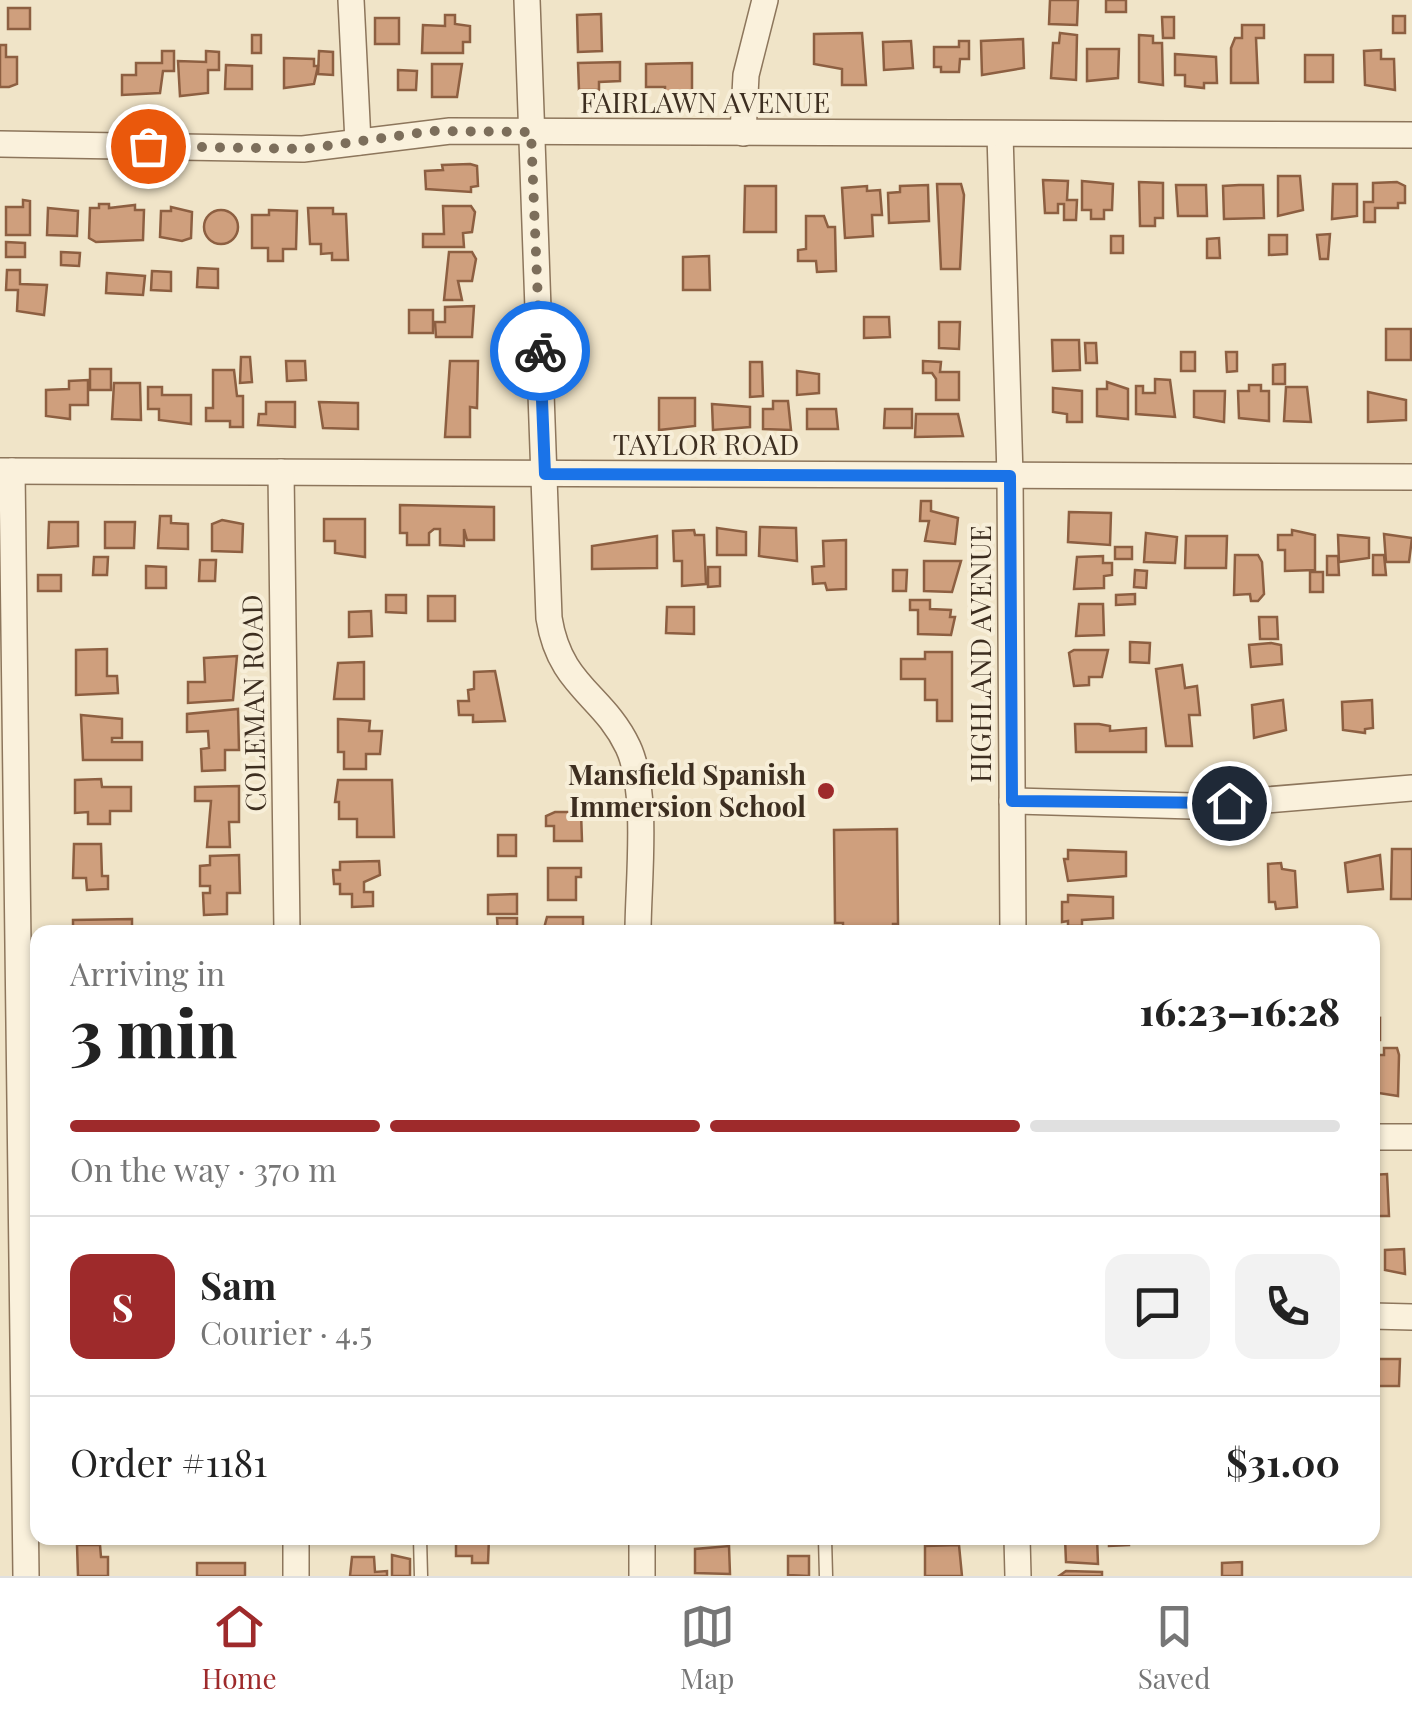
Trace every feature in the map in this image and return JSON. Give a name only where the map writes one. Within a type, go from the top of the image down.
[{"type":"street","points":[[350,0],[358,142]]},
{"type":"street","points":[[527,0],[552,638],[568,673],[619,731],[634,762],[638,925]]},
{"type":"street","points":[[742,132],[746,74],[765,0]]},
{"type":"street","name":"FAIRLAWN AVENUE","points":[[0,144],[304,149],[432,131],[1412,134]]},
{"type":"street","name":"HIGHLAND AVENUE","points":[[1000,134],[1010,476],[1013,925]]},
{"type":"street","points":[[6,471],[29,1107],[26,1576]]},
{"type":"street","name":"TAYLOR ROAD","points":[[6,471],[1412,477]]},
{"type":"street","name":"COLEMAN ROAD","points":[[282,472],[287,925]]},
{"type":"street","points":[[1012,801],[1194,806],[1412,788]]},
{"type":"street","points":[[1380,1137],[1412,1137]]},
{"type":"street","points":[[1380,1316],[1412,1316]]},
{"type":"street","points":[[296,1545],[296,1576]]},
{"type":"street","points":[[642,1545],[642,1576]]},
{"type":"street","points":[[1017,1545],[1018,1576]]},
{"type":"lane","points":[[420,1545],[421,1576]]},
{"type":"lane","points":[[825,1545],[826,1576]]},
{"type":"building","points":[[1050,0],[1078,0],[1077,25],[1049,24]]},
{"type":"building","points":[[1106,0],[1126,0],[1126,12],[1106,12]]},
{"type":"building","points":[[8,8],[30,8],[30,29],[8,29]]},
{"type":"building","points":[[601,14],[602,51],[578,52],[577,15]]},
{"type":"building","points":[[445,15],[455,15],[455,24],[470,26],[470,42],[463,42],[463,53],[422,53],[423,25],[445,26]]},
{"type":"building","points":[[1393,16],[1405,16],[1405,33],[1393,33]]},
{"type":"building","points":[[1162,17],[1174,17],[1174,38],[1163,38]]},
{"type":"building","points":[[375,18],[399,18],[399,44],[375,44]]},
{"type":"building","points":[[1242,25],[1264,25],[1264,38],[1256,38],[1258,83],[1231,83],[1231,48],[1235,38],[1242,38]]},
{"type":"building","points":[[862,33],[866,85],[842,85],[842,69],[814,64],[814,34]]},
{"type":"building","points":[[1060,33],[1077,35],[1076,80],[1051,78],[1053,43],[1059,43]]},
{"type":"building","points":[[252,35],[261,35],[261,53],[252,53]]},
{"type":"building","points":[[1139,35],[1153,36],[1153,43],[1162,43],[1163,85],[1139,82]]},
{"type":"building","points":[[1023,39],[1024,68],[982,75],[981,41]]},
{"type":"building","points":[[911,41],[913,68],[884,70],[883,42]]},
{"type":"building","points":[[959,41],[969,41],[969,59],[960,59],[959,72],[941,72],[941,67],[934,67],[934,47],[959,47]]},
{"type":"building","points":[[0,45],[6,45],[6,57],[17,57],[17,84],[9,87],[0,87]]},
{"type":"building","points":[[1087,49],[1119,49],[1118,78],[1087,81]]},
{"type":"building","points":[[1381,50],[1381,59],[1394,59],[1395,90],[1365,85],[1364,51]]},
{"type":"building","points":[[162,51],[174,51],[174,71],[163,71],[160,93],[122,95],[122,75],[136,75],[136,63],[162,63]]},
{"type":"building","points":[[206,51],[219,52],[219,70],[208,70],[208,93],[180,96],[178,61],[206,62]]},
{"type":"building","points":[[319,51],[333,52],[333,75],[318,74]]},
{"type":"building","points":[[1175,54],[1216,57],[1217,83],[1204,83],[1204,88],[1185,86],[1185,75],[1175,75]]},
{"type":"building","points":[[1305,55],[1333,55],[1333,82],[1305,82]]},
{"type":"building","points":[[284,58],[314,59],[314,66],[318,66],[314,84],[284,88]]},
{"type":"building","points":[[620,62],[620,81],[599,82],[599,90],[579,90],[578,63]]},
{"type":"building","points":[[692,63],[692,93],[665,95],[665,87],[646,87],[646,64]]},
{"type":"building","points":[[432,64],[462,64],[457,97],[432,97]]},
{"type":"building","points":[[226,65],[252,66],[252,89],[225,89]]},
{"type":"building","points":[[398,70],[417,71],[416,90],[398,90]]},
{"type":"building","points":[[442,165],[477,166],[478,186],[471,187],[471,192],[426,189],[425,171],[443,170]]},
{"type":"building","points":[[1278,176],[1300,176],[1303,210],[1278,216]]},
{"type":"building","points":[[1043,180],[1068,181],[1067,200],[1077,200],[1076,220],[1064,220],[1064,204],[1058,204],[1058,213],[1045,213]]},
{"type":"building","points":[[1082,181],[1113,184],[1112,210],[1104,210],[1104,219],[1091,219],[1091,210],[1082,210]]},
{"type":"building","points":[[1139,182],[1163,183],[1163,218],[1155,218],[1155,226],[1140,226]]},
{"type":"building","points":[[1397,182],[1405,186],[1405,203],[1398,203],[1398,208],[1375,208],[1375,222],[1364,222],[1364,202],[1373,202],[1373,183]]},
{"type":"building","points":[[937,184],[961,184],[964,195],[960,269],[941,269]]},
{"type":"building","points":[[1333,184],[1357,184],[1357,216],[1332,219]]},
{"type":"building","points":[[928,185],[929,221],[889,223],[888,193],[900,192],[900,186]]},
{"type":"building","points":[[1176,185],[1206,185],[1207,216],[1178,216]]},
{"type":"building","points":[[1263,185],[1264,218],[1224,219],[1223,186]]},
{"type":"building","points":[[745,186],[776,186],[776,232],[744,232]]},
{"type":"building","points":[[867,186],[867,191],[880,190],[882,215],[872,215],[873,236],[845,238],[842,188]]},
{"type":"building","points":[[23,200],[30,201],[30,235],[6,235],[6,207],[23,207]]},
{"type":"building","points":[[99,204],[109,204],[109,208],[135,205],[135,210],[144,210],[143,240],[96,242],[89,238],[90,208],[99,208]]},
{"type":"building","points":[[443,206],[471,206],[475,212],[472,232],[463,233],[464,247],[423,247],[423,234],[444,234]]},
{"type":"building","points":[[171,207],[192,212],[191,238],[182,241],[160,237],[161,211],[171,211]]},
{"type":"building","points":[[48,208],[78,211],[77,236],[47,235]]},
{"type":"building","points":[[308,208],[333,208],[333,214],[346,214],[348,260],[332,260],[332,253],[321,254],[321,244],[310,244]]},
{"type":"building","points":[[221,210],[233,215],[238,227],[233,239],[221,244],[209,239],[204,227],[209,215]]},
{"type":"building","points":[[269,210],[297,211],[296,249],[283,249],[283,261],[268,261],[268,248],[252,248],[252,215],[269,215]]},
{"type":"building","points":[[806,216],[824,216],[828,227],[835,227],[836,271],[817,272],[816,261],[798,261],[798,250],[806,249]]},
{"type":"building","points":[[1330,234],[1328,259],[1320,259],[1317,235]]},
{"type":"building","points":[[1269,235],[1287,235],[1287,254],[1269,255]]},
{"type":"building","points":[[1111,236],[1123,236],[1123,253],[1111,253]]},
{"type":"building","points":[[1219,238],[1220,258],[1207,258],[1207,239]]},
{"type":"building","points":[[6,242],[25,243],[25,257],[6,257]]},
{"type":"building","points":[[61,252],[80,253],[79,266],[61,265]]},
{"type":"building","points":[[449,252],[472,252],[476,259],[472,281],[458,281],[462,300],[444,300]]},
{"type":"building","points":[[709,256],[710,290],[683,290],[683,257]]},
{"type":"building","points":[[198,268],[218,269],[218,288],[197,287]]},
{"type":"building","points":[[7,270],[20,270],[20,284],[47,285],[44,315],[17,311],[18,290],[6,290]]},
{"type":"building","points":[[152,271],[171,272],[171,291],[151,290]]},
{"type":"building","points":[[107,273],[145,276],[143,295],[106,293]]},
{"type":"building","points":[[474,306],[472,337],[436,337],[435,322],[445,322],[445,307]]},
{"type":"building","points":[[409,310],[433,310],[433,333],[409,333]]},
{"type":"building","points":[[864,317],[889,317],[890,337],[864,338]]},
{"type":"building","points":[[939,322],[960,322],[959,349],[939,348]]},
{"type":"building","points":[[1386,329],[1411,329],[1411,360],[1386,360]]},
{"type":"building","points":[[1052,340],[1079,340],[1080,370],[1053,371]]},
{"type":"building","points":[[1085,343],[1096,343],[1097,363],[1086,363]]},
{"type":"building","points":[[1181,352],[1195,352],[1195,371],[1181,371]]},
{"type":"building","points":[[1226,352],[1237,352],[1237,371],[1227,372]]},
{"type":"building","points":[[241,357],[250,357],[252,382],[240,383]]},
{"type":"building","points":[[286,361],[305,361],[306,380],[287,381]]},
{"type":"building","points":[[450,361],[478,361],[477,408],[470,407],[470,437],[445,437]]},
{"type":"building","points":[[923,361],[941,362],[940,372],[959,372],[959,400],[936,400],[936,379],[932,373],[923,373]]},
{"type":"building","points":[[750,362],[762,362],[763,396],[750,397]]},
{"type":"building","points":[[1285,364],[1285,384],[1273,384],[1273,365]]},
{"type":"building","points":[[90,369],[111,369],[111,390],[90,390]]},
{"type":"building","points":[[213,370],[234,370],[237,396],[243,396],[243,427],[230,427],[230,421],[206,421],[206,408],[213,408]]},
{"type":"building","points":[[797,371],[819,374],[819,393],[797,395]]},
{"type":"building","points":[[1155,379],[1170,380],[1175,417],[1136,414],[1136,386],[1143,386],[1143,393],[1155,393]]},
{"type":"building","points":[[88,380],[88,405],[70,405],[70,419],[46,416],[46,390],[69,389],[69,381]]},
{"type":"building","points":[[1107,382],[1128,389],[1128,419],[1097,416],[1097,389],[1107,389]]},
{"type":"building","points":[[114,383],[140,383],[141,420],[112,419]]},
{"type":"building","points":[[1249,385],[1261,385],[1261,391],[1269,391],[1269,421],[1239,418],[1238,391],[1249,391]]},
{"type":"building","points":[[148,387],[162,387],[162,395],[191,395],[191,424],[159,420],[159,409],[148,409]]},
{"type":"building","points":[[1286,387],[1307,387],[1311,422],[1284,421]]},
{"type":"building","points":[[1053,388],[1082,391],[1082,422],[1067,422],[1067,414],[1053,412]]},
{"type":"building","points":[[1194,391],[1225,391],[1224,422],[1194,417]]},
{"type":"building","points":[[1368,392],[1406,400],[1406,420],[1368,422]]},
{"type":"building","points":[[659,398],[695,398],[695,426],[659,430]]},
{"type":"building","points":[[773,401],[788,401],[791,430],[763,429],[763,409],[773,409]]},
{"type":"building","points":[[266,402],[295,402],[295,427],[258,425],[259,414],[266,414]]},
{"type":"building","points":[[319,402],[358,403],[358,429],[323,428]]},
{"type":"building","points":[[712,404],[750,407],[750,427],[713,430]]},
{"type":"building","points":[[807,409],[836,409],[838,429],[807,429]]},
{"type":"building","points":[[885,409],[912,409],[912,428],[884,428]]},
{"type":"building","points":[[916,414],[958,414],[963,436],[915,437]]},
{"type":"building","points":[[921,501],[931,501],[931,511],[958,518],[955,544],[925,541],[929,521],[920,521]]},
{"type":"building","points":[[400,505],[494,507],[494,540],[467,540],[464,529],[464,546],[440,545],[440,529],[434,529],[429,533],[429,545],[407,545],[407,533],[400,533]]},
{"type":"building","points":[[1069,512],[1111,513],[1110,545],[1068,542]]},
{"type":"building","points":[[160,516],[171,516],[171,523],[188,524],[188,549],[158,548]]},
{"type":"building","points":[[324,519],[365,519],[365,557],[335,553],[335,541],[324,541]]},
{"type":"building","points":[[222,520],[243,524],[242,552],[212,551],[212,524]]},
{"type":"building","points":[[49,522],[78,522],[78,546],[48,548]]},
{"type":"building","points":[[105,522],[135,522],[134,548],[105,548]]},
{"type":"building","points":[[760,527],[796,528],[797,561],[759,556]]},
{"type":"building","points":[[717,528],[746,532],[746,555],[717,555]]},
{"type":"building","points":[[694,530],[695,535],[704,535],[706,584],[682,586],[682,561],[674,561],[673,531]]},
{"type":"building","points":[[1292,530],[1315,535],[1315,570],[1285,571],[1285,550],[1278,550],[1278,535],[1292,535]]},
{"type":"building","points":[[1146,533],[1177,537],[1175,563],[1144,562]]},
{"type":"building","points":[[1384,534],[1412,538],[1409,562],[1386,562]]},
{"type":"building","points":[[1338,535],[1369,538],[1369,558],[1339,562]]},
{"type":"building","points":[[657,536],[657,568],[592,569],[592,546]]},
{"type":"building","points":[[1186,536],[1227,536],[1226,568],[1185,568]]},
{"type":"building","points":[[846,540],[846,589],[827,590],[825,583],[813,584],[812,567],[824,566],[823,541]]},
{"type":"building","points":[[1115,547],[1132,547],[1132,559],[1115,559]]},
{"type":"building","points":[[1235,555],[1258,555],[1262,562],[1264,594],[1258,601],[1251,601],[1250,594],[1234,595]]},
{"type":"building","points":[[1373,555],[1384,555],[1386,575],[1373,575]]},
{"type":"building","points":[[1103,556],[1103,563],[1112,563],[1112,575],[1104,576],[1104,588],[1074,589],[1077,557]]},
{"type":"building","points":[[1327,556],[1338,556],[1339,575],[1327,575]]},
{"type":"building","points":[[94,557],[108,557],[107,575],[93,575]]},
{"type":"building","points":[[200,560],[216,560],[215,581],[199,581]]},
{"type":"building","points":[[924,561],[961,561],[952,592],[924,591]]},
{"type":"building","points":[[146,566],[166,567],[166,588],[146,588]]},
{"type":"building","points":[[708,567],[720,567],[720,586],[708,587]]},
{"type":"building","points":[[893,570],[907,570],[906,591],[893,591]]},
{"type":"building","points":[[1135,570],[1147,571],[1146,588],[1134,587]]},
{"type":"building","points":[[1310,572],[1323,572],[1323,592],[1310,592]]},
{"type":"building","points":[[38,575],[61,575],[61,591],[38,591]]},
{"type":"building","points":[[1135,594],[1135,604],[1116,605],[1116,595]]},
{"type":"building","points":[[386,595],[406,595],[406,613],[386,612]]},
{"type":"building","points":[[428,596],[455,596],[455,621],[428,621]]},
{"type":"building","points":[[910,600],[930,600],[930,609],[951,610],[950,617],[955,617],[951,635],[918,634],[918,610],[910,610]]},
{"type":"building","points":[[1079,604],[1103,604],[1104,635],[1076,636]]},
{"type":"building","points":[[667,607],[694,607],[694,634],[666,633]]},
{"type":"building","points":[[371,611],[372,636],[349,637],[349,612]]},
{"type":"building","points":[[1259,617],[1277,617],[1278,639],[1260,639]]},
{"type":"building","points":[[1130,642],[1150,643],[1149,663],[1130,662]]},
{"type":"building","points":[[1249,645],[1281,645],[1282,664],[1251,667]]},
{"type":"building","points":[[107,649],[107,676],[117,676],[118,693],[76,695],[76,650]]},
{"type":"building","points":[[1108,650],[1102,677],[1089,677],[1089,685],[1074,686],[1069,653]]},
{"type":"building","points":[[925,652],[952,652],[952,721],[937,721],[937,700],[925,700],[925,679],[901,679],[901,659],[925,659]]},
{"type":"building","points":[[237,656],[233,700],[188,703],[188,682],[205,682],[204,658]]},
{"type":"building","points":[[364,662],[364,699],[334,699],[338,663]]},
{"type":"building","points":[[1182,665],[1185,688],[1197,686],[1200,715],[1189,715],[1192,746],[1166,746],[1156,669]]},
{"type":"building","points":[[495,671],[505,721],[473,722],[473,715],[459,715],[458,701],[469,701],[468,690],[474,689],[474,672]]},
{"type":"building","points":[[1283,700],[1286,730],[1254,738],[1252,705]]},
{"type":"building","points":[[1372,700],[1373,728],[1365,729],[1365,733],[1343,730],[1342,702]]},
{"type":"building","points":[[238,709],[239,750],[225,750],[225,770],[202,771],[201,749],[209,748],[208,731],[187,732],[187,714]]},
{"type":"building","points":[[81,715],[122,719],[122,738],[112,738],[112,742],[142,742],[142,760],[83,760]]},
{"type":"building","points":[[338,719],[370,721],[369,731],[382,731],[380,754],[366,754],[366,769],[344,769],[344,752],[338,752]]},
{"type":"building","points":[[1075,724],[1110,726],[1110,731],[1146,728],[1146,752],[1076,752]]},
{"type":"building","points":[[101,779],[102,787],[131,787],[131,811],[110,811],[110,824],[88,824],[88,812],[75,813],[75,780]]},
{"type":"building","points":[[338,780],[392,780],[394,837],[357,837],[357,819],[339,819],[339,802],[335,802]]},
{"type":"building","points":[[239,786],[239,822],[229,822],[230,847],[207,847],[211,801],[195,801],[195,787]]},
{"type":"building","points":[[581,812],[582,841],[554,841],[554,826],[546,826],[546,816]]},
{"type":"building","points":[[897,829],[898,924],[835,923],[834,830]]},
{"type":"building","points":[[498,835],[516,835],[516,856],[498,856]]},
{"type":"building","points":[[74,844],[101,844],[102,876],[108,876],[108,889],[87,890],[86,878],[73,878]]},
{"type":"building","points":[[1392,849],[1412,849],[1412,899],[1391,899]]},
{"type":"building","points":[[1068,850],[1126,852],[1126,876],[1068,881],[1064,859],[1068,859]]},
{"type":"building","points":[[239,855],[240,893],[227,893],[227,914],[204,915],[203,893],[210,893],[210,886],[200,886],[200,866],[210,865],[210,856]]},
{"type":"building","points":[[1380,855],[1383,889],[1348,892],[1345,863]]},
{"type":"building","points":[[379,861],[380,875],[364,882],[364,892],[373,892],[373,906],[352,907],[352,894],[340,894],[333,870],[340,870],[340,862]]},
{"type":"building","points":[[1281,863],[1282,869],[1295,871],[1297,907],[1276,909],[1275,902],[1269,902],[1268,864]]},
{"type":"building","points":[[548,868],[581,868],[581,877],[576,877],[576,900],[548,900]]},
{"type":"building","points":[[517,894],[517,914],[488,914],[488,895]]},
{"type":"building","points":[[1068,895],[1113,897],[1113,918],[1068,925],[1068,921],[1062,922],[1062,902],[1068,902]]},
{"type":"building","points":[[547,917],[583,917],[583,925],[545,925]]},
{"type":"building","points":[[497,918],[517,918],[517,925],[498,925]]},
{"type":"building","points":[[132,919],[132,925],[73,925],[73,920]]},
{"type":"building","points":[[1384,1048],[1397,1048],[1398,1096],[1380,1093],[1380,1055],[1384,1055]]},
{"type":"building","points":[[1380,1174],[1387,1174],[1389,1216],[1380,1216]]},
{"type":"building","points":[[1404,1249],[1405,1274],[1385,1270],[1385,1250]]},
{"type":"building","points":[[1380,1359],[1400,1359],[1399,1386],[1380,1386]]},
{"type":"building","points":[[77,1545],[100,1545],[101,1557],[108,1557],[108,1576],[78,1576]]},
{"type":"building","points":[[456,1545],[489,1545],[488,1563],[472,1563],[472,1556],[456,1556]]},
{"type":"building","points":[[959,1545],[962,1576],[925,1576],[925,1546]]},
{"type":"building","points":[[1065,1545],[1097,1545],[1098,1564],[1066,1562]]},
{"type":"building","points":[[729,1546],[730,1574],[695,1573],[695,1549]]},
{"type":"building","points":[[392,1555],[410,1559],[410,1576],[392,1576]]},
{"type":"building","points":[[788,1556],[809,1556],[809,1576],[788,1575]]},
{"type":"building","points":[[352,1557],[374,1557],[375,1572],[387,1571],[387,1576],[350,1576]]},
{"type":"building","points":[[1242,1562],[1242,1576],[1222,1576],[1222,1563]]},
{"type":"building","points":[[197,1563],[245,1563],[245,1576],[197,1576]]},
{"type":"building","points":[[1066,1571],[1102,1572],[1102,1576],[1059,1576]]},
{"type":"way so far","points":[[148,146],[304,149],[432,131],[531,132],[540,351]]},
{"type":"place","name":"Mansfield Spanish Immersion School","points":[[826,791]]},
{"type":"route","points":[[540,351],[545,474],[1010,476],[1012,801],[1194,806],[1229,803]]}]
